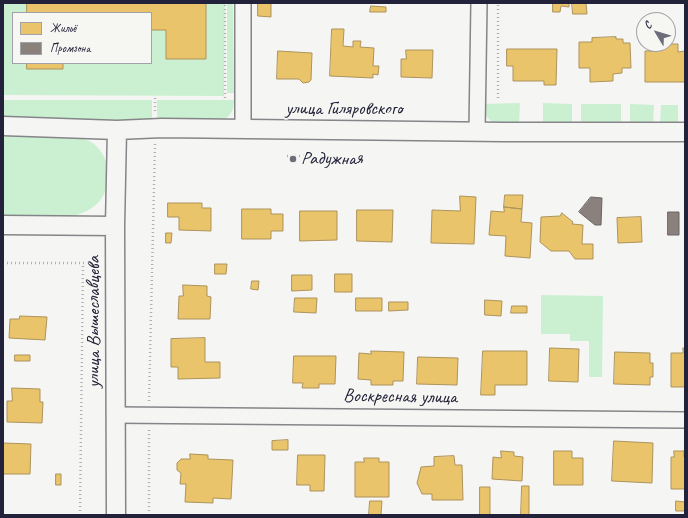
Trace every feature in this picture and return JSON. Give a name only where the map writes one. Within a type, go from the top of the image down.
[{"type":"street","points":[[243,3],[243,129]]},
{"type":"street","points":[[477,131],[479,3]]},
{"type":"street","name":"улица Гиляровского","points":[[3,126],[118,130],[156,128],[685,132]]},
{"type":"street","name":"улица Вышеславцева","points":[[116,515],[115,226],[118,130]]},
{"type":"street","points":[[3,224],[115,226]]},
{"type":"street","name":"Воскресная улица","points":[[116,415],[685,420]]},
{"type":"path","points":[[225,98],[226,3]]},
{"type":"path","points":[[498,3],[498,98]]},
{"type":"path","points":[[149,403],[156,128],[155,98]]},
{"type":"path","points":[[287,156],[306,156]]},
{"type":"path","points":[[3,263],[115,263]]},
{"type":"path","points":[[80,515],[83,263]]},
{"type":"path","points":[[149,456],[149,515]]},
{"type":"green space","points":[[3,3],[225,3],[224,96],[3,95]]},
{"type":"green space","points":[[227,3],[232,3],[233,6],[234,93],[227,93]]},
{"type":"green space","points":[[3,100],[152,100],[152,122],[3,121]]},
{"type":"green space","points":[[157,100],[234,100],[234,106],[229,116],[223,120],[157,122]]},
{"type":"green space","points":[[520,103],[519,124],[495,123],[487,117],[483,104]]},
{"type":"green space","points":[[543,103],[572,104],[572,124],[543,124]]},
{"type":"green space","points":[[581,104],[621,104],[621,125],[581,124]]},
{"type":"green space","points":[[630,104],[654,105],[653,125],[630,125]]},
{"type":"green space","points":[[661,105],[678,105],[678,125],[660,125]]},
{"type":"green space","points":[[3,137],[64,137],[85,139],[91,142],[102,153],[108,168],[107,184],[101,199],[89,210],[73,216],[3,215]]},
{"type":"green space","points":[[541,295],[603,296],[602,377],[589,377],[589,341],[570,341],[570,334],[541,334]]},
{"type":"building: Жильё","points":[[27,3],[206,3],[206,59],[166,59],[166,30],[152,30],[152,12],[27,12]]},
{"type":"building: Жильё","points":[[258,3],[271,3],[271,17],[258,16]]},
{"type":"building: Жильё","points":[[553,3],[569,3],[569,7],[561,6],[560,12],[553,12]]},
{"type":"building: Жильё","points":[[572,3],[586,3],[587,14],[573,14]]},
{"type":"building: Жильё","points":[[371,6],[386,7],[386,12],[370,12]]},
{"type":"building: Жильё","points":[[332,29],[344,29],[343,46],[353,47],[353,41],[361,41],[360,47],[374,48],[373,66],[379,66],[378,75],[373,74],[373,78],[330,76]]},
{"type":"building: Жильё","points":[[616,37],[616,39],[623,39],[623,43],[630,43],[631,68],[622,68],[622,73],[613,74],[613,81],[590,82],[590,68],[579,68],[579,42],[592,42],[592,38]]},
{"type":"building: Жильё","points":[[676,44],[678,44],[678,52],[685,51],[685,82],[645,82],[645,52],[676,52]]},
{"type":"building: Жильё","points":[[507,49],[557,49],[556,85],[544,85],[544,81],[513,81],[513,66],[507,66]]},
{"type":"building: Жильё","points":[[406,50],[433,50],[432,78],[401,77],[401,59],[406,59]]},
{"type":"building: Жильё","points":[[278,51],[312,53],[311,80],[303,83],[299,79],[277,79]]},
{"type":"building: Жильё","points":[[27,64],[63,64],[63,69],[27,69]]},
{"type":"building: Жильё","points":[[505,195],[523,195],[522,209],[504,207]]},
{"type":"building: Жильё","points":[[460,196],[476,197],[474,244],[431,243],[432,210],[460,211]]},
{"type":"building: Жильё","points":[[168,203],[202,203],[202,208],[211,208],[211,231],[179,230],[179,217],[168,217]]},
{"type":"building: Жильё","points":[[504,207],[522,209],[521,222],[532,223],[530,258],[505,256],[506,236],[489,235],[491,211],[504,212]]},
{"type":"building: Жильё","points":[[242,209],[271,209],[271,214],[283,214],[283,231],[271,231],[271,239],[242,239]]},
{"type":"building: Жильё","points":[[357,210],[393,210],[392,242],[357,241]]},
{"type":"building: Жильё","points":[[300,211],[337,211],[337,240],[300,241]]},
{"type":"building: Жильё","points":[[562,213],[573,222],[572,224],[583,225],[582,244],[593,244],[593,259],[575,259],[569,251],[551,251],[540,242],[541,217],[560,216]]},
{"type":"building: Жильё","points":[[641,217],[642,242],[618,243],[617,218]]},
{"type":"building: Жильё","points":[[166,233],[172,233],[171,243],[166,243]]},
{"type":"building: Жильё","points":[[215,264],[227,264],[226,274],[215,274]]},
{"type":"building: Жильё","points":[[335,274],[352,274],[352,292],[335,292]]},
{"type":"building: Жильё","points":[[292,275],[312,275],[312,290],[292,291]]},
{"type":"building: Жильё","points":[[252,281],[259,281],[258,290],[251,289]]},
{"type":"building: Жильё","points":[[183,285],[207,286],[207,296],[211,297],[210,319],[178,319],[179,296],[183,296]]},
{"type":"building: Жильё","points":[[295,298],[317,298],[316,313],[294,312]]},
{"type":"building: Жильё","points":[[356,298],[382,298],[382,311],[356,311]]},
{"type":"building: Жильё","points":[[485,300],[502,301],[501,316],[485,315]]},
{"type":"building: Жильё","points":[[389,302],[408,302],[408,310],[389,311]]},
{"type":"building: Жильё","points":[[512,306],[527,306],[527,313],[511,313]]},
{"type":"building: Жильё","points":[[20,316],[47,317],[45,340],[9,338],[10,319],[19,319]]},
{"type":"building: Жильё","points":[[205,338],[205,362],[220,362],[220,378],[178,379],[178,367],[171,367],[171,339]]},
{"type":"building: Жильё","points":[[550,348],[579,349],[578,382],[549,381]]},
{"type":"building: Жильё","points":[[683,348],[685,348],[685,387],[671,387],[671,353],[683,353]]},
{"type":"building: Жильё","points":[[371,351],[404,352],[403,381],[393,381],[393,385],[371,385],[371,380],[358,379],[359,353],[371,354]]},
{"type":"building: Жильё","points":[[483,351],[527,351],[527,385],[495,385],[495,395],[481,395]]},
{"type":"building: Жильё","points":[[615,352],[650,353],[650,363],[653,363],[653,377],[650,377],[650,385],[614,384]]},
{"type":"building: Жильё","points":[[15,355],[30,355],[30,361],[15,361]]},
{"type":"building: Жильё","points":[[294,356],[336,356],[335,384],[319,384],[319,388],[302,388],[303,383],[293,383]]},
{"type":"building: Жильё","points":[[418,357],[458,358],[457,385],[417,384]]},
{"type":"building: Жильё","points":[[12,388],[40,389],[40,402],[43,402],[42,423],[7,422],[7,401],[12,401]]},
{"type":"building: Жильё","points":[[288,440],[288,450],[272,450],[272,441]]},
{"type":"building: Жильё","points":[[614,441],[653,443],[652,483],[612,481]]},
{"type":"building: Жильё","points":[[3,443],[31,444],[30,474],[3,474]]},
{"type":"building: Жильё","points":[[501,451],[514,452],[514,456],[523,457],[522,481],[492,479],[493,457],[501,458]]},
{"type":"building: Жильё","points":[[554,451],[572,451],[572,458],[583,458],[583,485],[554,485]]},
{"type":"building: Жильё","points":[[674,451],[684,451],[685,489],[671,489],[671,457],[674,457]]},
{"type":"building: Жильё","points":[[190,454],[208,455],[208,459],[233,460],[231,499],[213,498],[213,503],[185,502],[186,484],[180,484],[181,473],[177,470],[177,463],[181,459],[190,459]]},
{"type":"building: Жильё","points":[[298,455],[325,455],[324,491],[310,491],[310,485],[297,485]]},
{"type":"building: Жильё","points":[[454,456],[455,465],[462,465],[463,500],[432,500],[432,494],[422,494],[417,483],[421,467],[434,466],[434,457]]},
{"type":"building: Жильё","points":[[364,458],[379,458],[379,462],[389,462],[389,497],[355,497],[355,462],[364,462]]},
{"type":"building: Жильё","points":[[56,474],[61,474],[61,485],[56,485]]},
{"type":"building: Жильё","points":[[522,486],[529,486],[529,515],[521,515]]},
{"type":"building: Жильё","points":[[480,487],[490,487],[490,515],[480,515]]},
{"type":"building: Жильё","points":[[370,501],[382,501],[381,515],[369,515]]},
{"type":"building: Жильё","points":[[676,501],[685,502],[685,511],[676,511]]},
{"type":"building: Промзона","points":[[591,197],[602,198],[601,225],[595,225],[579,212]]},
{"type":"building: Промзона","points":[[668,212],[679,212],[679,235],[668,235]]},
{"type":"place","name":"Радужная","points":[[293,159]]}]
